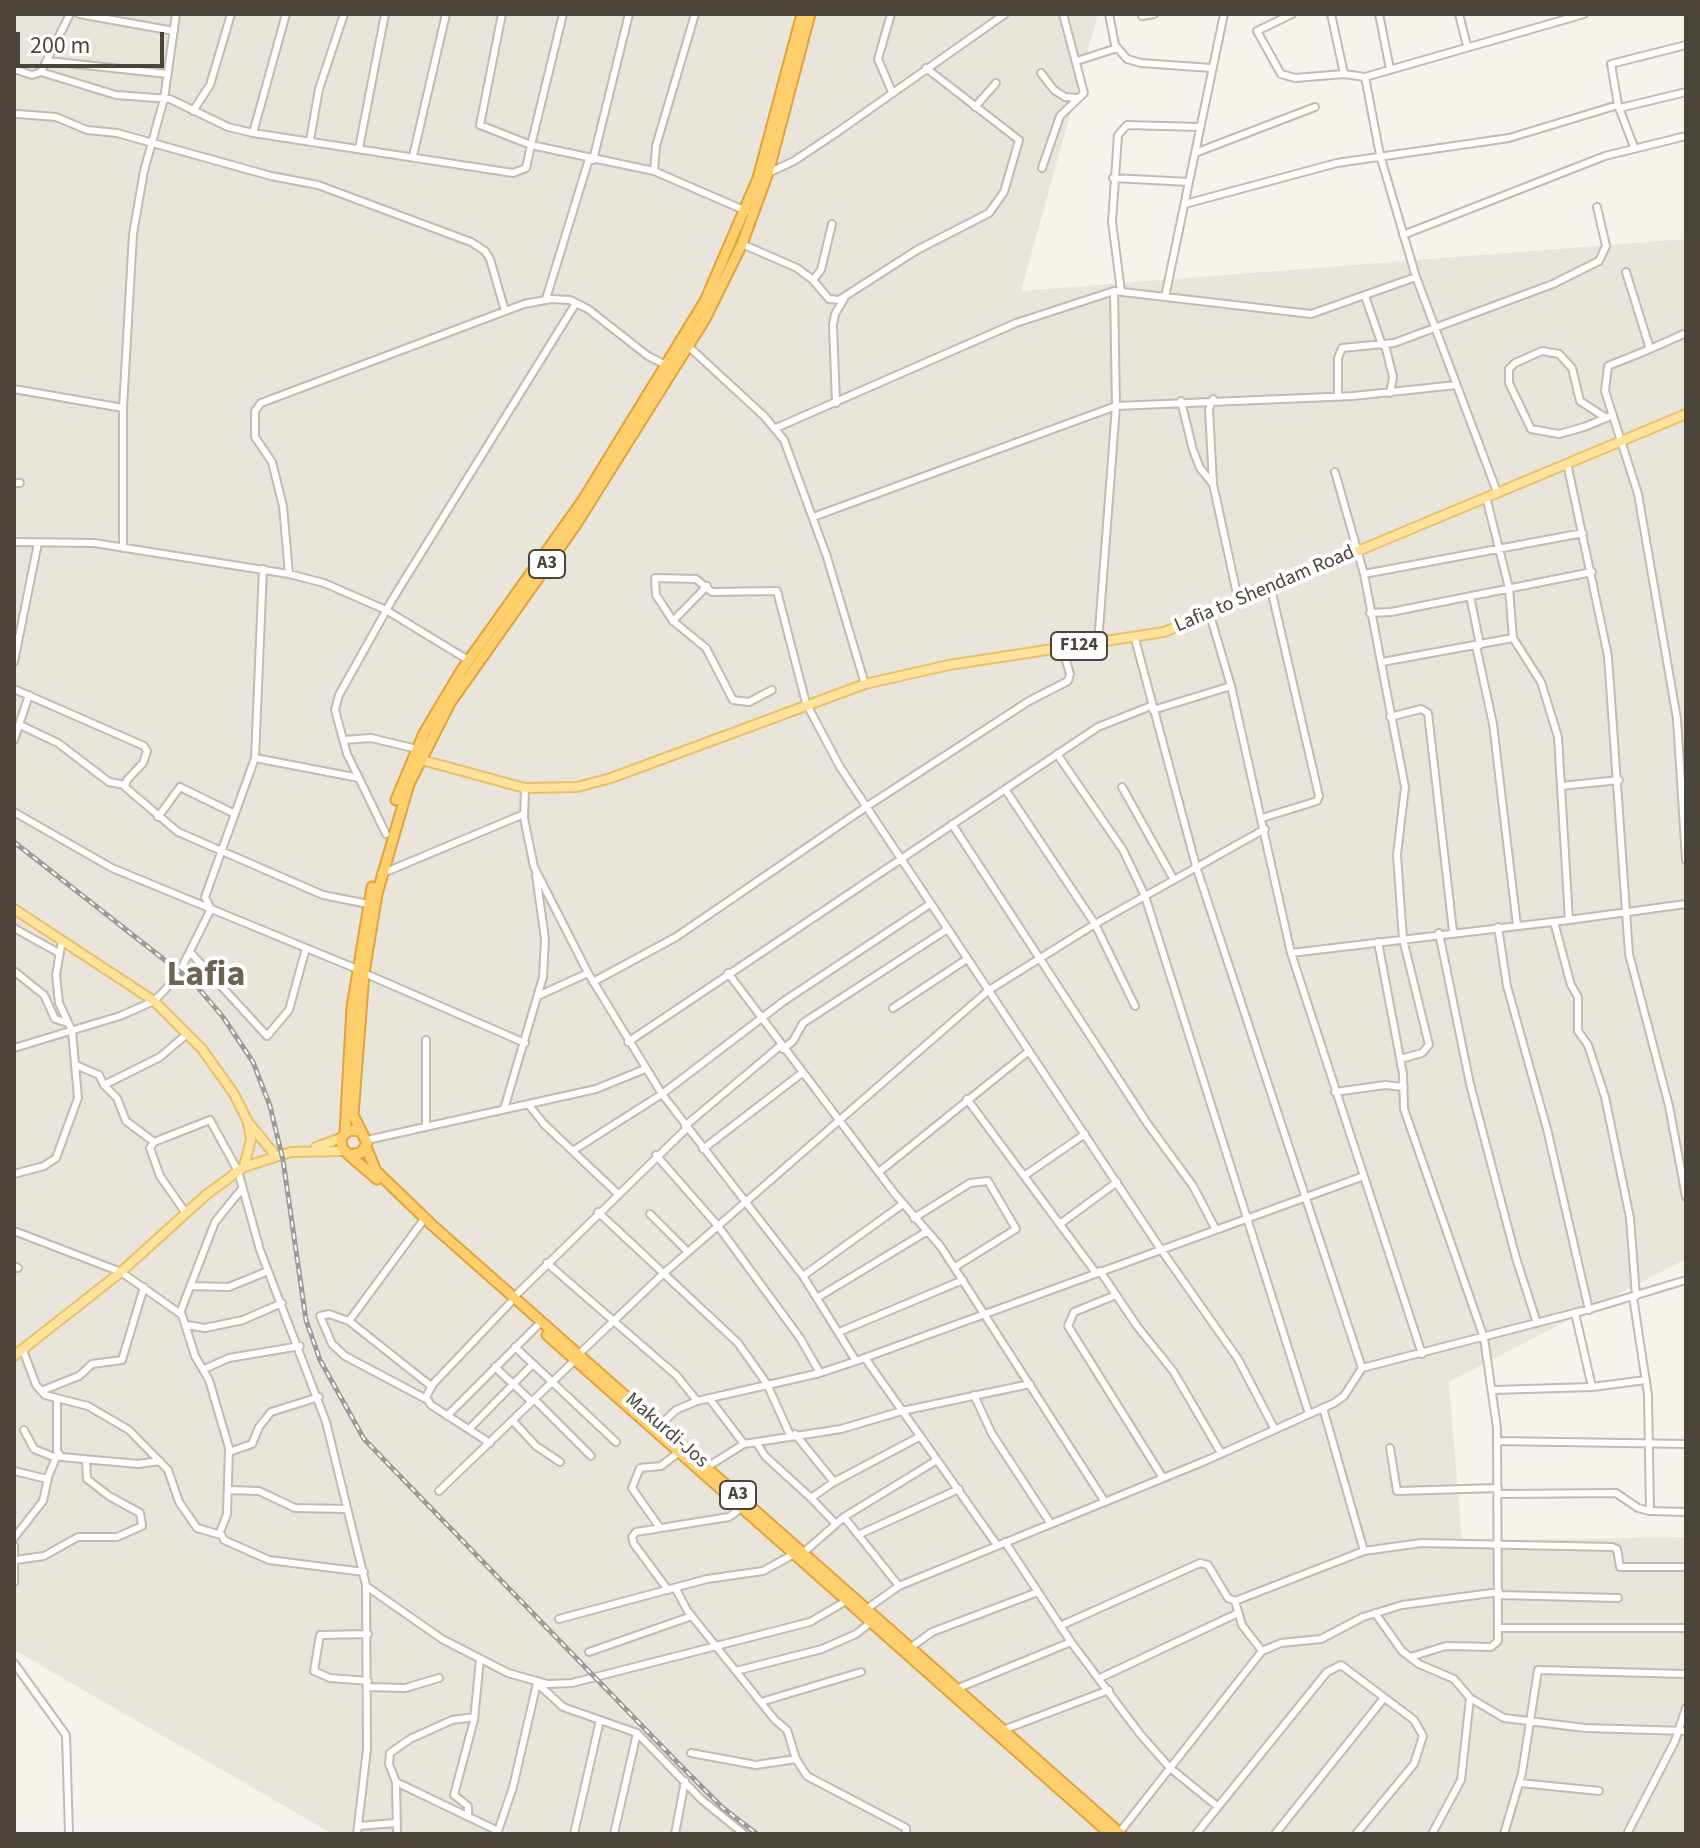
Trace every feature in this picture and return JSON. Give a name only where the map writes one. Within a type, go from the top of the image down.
[{"type":"highway","name":"A3","points":[[346,1153],[343,1135],[368,904],[386,834],[417,753],[468,660],[563,530],[668,366],[686,345],[720,273],[767,152],[802,14]]},
{"type":"highway","name":"A3","points":[[367,1143],[353,1115],[360,971],[381,874],[417,753],[478,659],[575,526],[686,345],[742,244],[768,173],[810,14]]},
{"type":"highway","points":[[343,1135],[361,1131]]},
{"type":"highway","points":[[346,1153],[361,1153],[367,1143]]},
{"type":"highway","name":"Makurdi-Jos","points":[[367,1143],[371,1162],[386,1182],[512,1300],[657,1428],[707,1467],[846,1601],[864,1611],[870,1623],[1117,1834]]},
{"type":"highway","name":"Makurdi-Jos","points":[[346,1153],[576,1358]]},
{"type":"highway","name":"Makurdi-Jos","points":[[657,1428],[678,1453],[910,1648],[1117,1834]]},
{"type":"main road","name":"Lafia to Shendam Road","points":[[417,753],[525,788],[577,787],[611,778],[806,703],[865,684],[949,665],[1135,639],[1210,615],[1497,492],[1686,417]]},
{"type":"main road","points":[[14,909],[154,1001],[223,1076],[248,1122],[275,1155]]},
{"type":"main road","points":[[241,1169],[251,1139],[248,1122]]},
{"type":"main road","points":[[307,1150],[343,1135]]},
{"type":"main road","points":[[14,1356],[121,1272],[185,1212],[241,1169],[275,1155],[307,1150],[346,1153]]},
{"type":"street","points":[[41,72],[70,14]]},
{"type":"street","points":[[79,14],[174,31]]},
{"type":"street","points":[[123,548],[123,408],[133,234],[164,99],[176,14]]},
{"type":"street","points":[[193,111],[210,85],[231,14]]},
{"type":"street","points":[[253,133],[286,14]]},
{"type":"street","points":[[310,140],[319,89],[344,14]]},
{"type":"street","points":[[359,148],[385,14]]},
{"type":"street","points":[[413,156],[446,14]]},
{"type":"street","points":[[502,14],[480,125],[531,145],[654,171],[746,211]]},
{"type":"street","points":[[14,69],[32,75],[41,72],[116,95],[164,99],[253,133],[519,173],[526,168],[563,14]]},
{"type":"street","points":[[546,299],[591,159],[629,14]]},
{"type":"street","points":[[654,171],[656,146],[695,14]]},
{"type":"street","points":[[891,14],[878,59],[892,92]]},
{"type":"street","points":[[987,14],[995,21]]},
{"type":"street","points":[[768,173],[794,161],[1005,14]]},
{"type":"street","points":[[1042,168],[1060,116],[1084,93],[1063,14]]},
{"type":"street","points":[[1109,14],[1117,48],[1126,58],[1141,63],[1211,68]]},
{"type":"street","points":[[1142,16],[1154,14]]},
{"type":"street","points":[[1165,297],[1224,14]]},
{"type":"street","points":[[1292,14],[1257,31],[1278,71],[1295,78],[1344,74],[1365,77],[1565,16],[1584,14]]},
{"type":"street","points":[[1331,14],[1344,74]]},
{"type":"street","points":[[1379,14],[1390,69]]},
{"type":"street","points":[[1459,14],[1467,46]]},
{"type":"street","points":[[1634,147],[1619,107],[1612,62],[1686,45]]},
{"type":"street","points":[[1077,61],[1117,48]]},
{"type":"street","points":[[48,61],[168,74]]},
{"type":"street","points":[[829,299],[846,296],[917,250],[979,219],[998,204],[1020,143],[926,68]]},
{"type":"street","points":[[1041,73],[1054,90],[1065,97],[1077,98]]},
{"type":"street","points":[[1365,77],[1380,155],[1416,277],[1497,492]]},
{"type":"street","points":[[975,107],[996,83]]},
{"type":"street","points":[[1185,204],[1293,173],[1380,155],[1509,138],[1686,92]]},
{"type":"street","points":[[1195,153],[1315,107]]},
{"type":"street","points":[[18,114],[56,117],[87,130],[152,143],[318,185],[471,242],[485,251],[490,259],[505,311]]},
{"type":"street","points":[[1098,644],[1116,406],[1118,291],[1112,222],[1118,135],[1124,126],[1200,127]]},
{"type":"street","points":[[1403,235],[1634,147],[1686,136]]},
{"type":"street","points":[[1113,178],[1189,182]]},
{"type":"street","points":[[1338,397],[1340,350],[1384,345],[1435,329],[1553,284],[1599,261],[1606,246],[1597,207]]},
{"type":"street","points":[[813,280],[821,270],[832,224]]},
{"type":"street","points":[[742,244],[797,268],[813,280],[829,299],[835,314]]},
{"type":"street","points":[[1626,272],[1650,349]]},
{"type":"street","points":[[776,428],[982,337],[1118,291],[1311,314],[1416,277]]},
{"type":"street","points":[[836,403],[832,348],[835,314],[846,296]]},
{"type":"street","points":[[1365,296],[1393,377],[1390,393]]},
{"type":"street","points":[[289,574],[283,506],[272,462],[255,437],[255,411],[261,403],[505,311],[546,299],[561,298],[576,303],[668,366]]},
{"type":"street","points":[[386,834],[344,740],[335,710],[337,700],[386,610],[576,303]]},
{"type":"street","points":[[1686,333],[1611,363],[1606,369],[1605,391],[1610,416],[1623,440],[1638,494],[1677,719],[1686,860]]},
{"type":"street","points":[[686,345],[776,428],[790,453],[865,684]]},
{"type":"street","points":[[1542,351],[1559,354],[1572,368],[1580,401],[1610,416],[1559,434],[1531,429],[1509,383],[1509,369],[1542,351]]},
{"type":"street","points":[[813,517],[1116,406],[1213,399],[1338,397],[1456,385]]},
{"type":"street","points":[[14,389],[123,408]]},
{"type":"street","points":[[1213,399],[1209,409],[1213,484],[1239,603]]},
{"type":"street","points":[[1181,401],[1193,450],[1200,468],[1213,484]]},
{"type":"street","points":[[1567,463],[1608,656],[1626,911],[1634,980],[1667,1098],[1686,1197]]},
{"type":"street","points":[[1335,472],[1364,574],[1405,787],[1397,855],[1403,939],[1429,1045],[1422,1053],[1400,1059]]},
{"type":"street","points":[[1486,497],[1509,588],[1513,638],[1541,682],[1558,737],[1569,920]]},
{"type":"street","points":[[1364,574],[1431,564],[1498,547],[1583,533]]},
{"type":"street","points":[[14,542],[94,543],[263,569],[324,583],[386,610],[468,660]]},
{"type":"street","points":[[14,662],[38,543]]},
{"type":"street","points":[[211,909],[205,897],[255,758],[263,569]]},
{"type":"street","points":[[1370,613],[1592,572]]},
{"type":"street","points":[[772,690],[749,702],[733,700],[706,648],[673,621],[656,595],[655,578],[696,579],[712,592],[777,591],[806,703],[866,807],[1160,1248],[1238,1359],[1274,1428]]},
{"type":"street","points":[[673,621],[707,586]]},
{"type":"street","points":[[1262,818],[1317,801],[1319,796],[1271,589]]},
{"type":"street","points":[[1470,596],[1493,724],[1517,926]]},
{"type":"street","points":[[1210,615],[1231,686],[1291,953],[1422,1354]]},
{"type":"street","points":[[1382,662],[1513,638]]},
{"type":"street","points":[[1135,639],[1196,866],[1362,1368]]},
{"type":"street","points":[[593,982],[676,937],[866,807],[1029,701],[1068,681],[1070,674],[1062,647]]},
{"type":"street","points":[[628,1042],[1098,727],[1231,686]]},
{"type":"street","points":[[14,689],[145,747],[143,763],[125,785]]},
{"type":"street","points":[[14,740],[29,695]]},
{"type":"street","points":[[1390,717],[1421,709],[1428,713],[1453,931]]},
{"type":"street","points":[[20,725],[58,743],[109,782],[125,785],[178,832],[323,895],[368,904]]},
{"type":"street","points":[[344,740],[371,738],[417,753]]},
{"type":"street","points":[[1057,754],[1123,850],[1145,896],[1309,1414]]},
{"type":"street","points":[[255,758],[359,778]]},
{"type":"street","points":[[1561,786],[1619,780]]},
{"type":"street","points":[[158,817],[180,787],[235,814]]},
{"type":"street","points":[[1122,787],[1174,880]]},
{"type":"street","points":[[504,1109],[540,995],[545,939],[524,814],[525,788]]},
{"type":"street","points":[[1005,789],[1095,924],[1135,1006]]},
{"type":"street","points":[[14,812],[83,854],[525,1043]]},
{"type":"street","points":[[381,874],[524,814]]},
{"type":"street","points":[[952,824],[1147,1123],[1193,1186],[1215,1228]]},
{"type":"street","points":[[439,1491],[664,1273],[989,990],[1095,924],[1265,829]]},
{"type":"street","points":[[534,867],[588,973],[645,1069],[686,1127],[803,1276],[856,1361]]},
{"type":"street","points":[[574,1150],[662,1094],[759,1019],[930,904]]},
{"type":"street","points":[[1291,953],[1686,904]]},
{"type":"street","points":[[14,1048],[107,1021],[154,1001],[180,971],[211,909]]},
{"type":"street","points":[[1554,922],[1571,985],[1578,997],[1578,1031],[1588,1045],[1610,1118],[1630,1218],[1635,1297],[1646,1380],[1650,1511]]},
{"type":"street","points":[[1498,927],[1507,986],[1547,1129],[1569,1235],[1589,1310]]},
{"type":"street","points":[[14,928],[59,953]]},
{"type":"street","points":[[426,1399],[431,1386],[547,1263],[686,1127],[793,1041],[803,1023],[946,930]]},
{"type":"street","points":[[1439,933],[1470,1084],[1516,1258],[1537,1323]]},
{"type":"street","points":[[14,1174],[44,1166],[61,1152],[78,1098],[72,1031],[65,1022],[56,975],[62,940]]},
{"type":"street","points":[[1378,942],[1403,1074],[1404,1109],[1484,1338],[1493,1390],[1497,1441],[1498,1641],[1491,1647],[1455,1645],[1410,1657]]},
{"type":"street","points":[[190,952],[267,1036],[289,1010],[306,948]]},
{"type":"street","points":[[893,1008],[967,959]]},
{"type":"street","points":[[14,971],[44,995],[55,1019],[65,1022]]},
{"type":"street","points":[[540,995],[588,973]]},
{"type":"street","points":[[728,973],[759,1019],[955,1267],[1105,1502]]},
{"type":"street","points":[[104,1085],[160,1057],[187,1034]]},
{"type":"street","points":[[426,1040],[426,1125]]},
{"type":"street","points":[[879,1172],[1029,1051]]},
{"type":"street","points":[[76,1065],[99,1075],[117,1098],[126,1121],[154,1142]]},
{"type":"street","points":[[367,1143],[426,1125],[596,1089],[645,1069]]},
{"type":"street","points":[[703,1149],[802,1073]]},
{"type":"street","points":[[1392,1085],[1403,1074]]},
{"type":"street","points":[[1335,1092],[1392,1085],[1404,1087]]},
{"type":"street","points":[[967,1099],[1173,1371],[1221,1453]]},
{"type":"street","points":[[528,1104],[544,1124],[617,1193]]},
{"type":"street","points":[[185,1212],[160,1176],[150,1148],[154,1142],[210,1120],[241,1169],[241,1190],[268,1271],[319,1397],[364,1572],[368,1634],[367,1749],[358,1830],[396,1823]]},
{"type":"street","points":[[1024,1176],[1085,1134]]},
{"type":"street","points":[[656,1155],[718,1226],[800,1338],[820,1373]]},
{"type":"street","points":[[657,1428],[676,1410],[697,1401],[820,1373],[865,1358],[1364,1176]]},
{"type":"street","points":[[914,1218],[970,1183],[988,1181],[1016,1229],[955,1267]]},
{"type":"street","points":[[1060,1224],[1117,1182]]},
{"type":"street","points":[[180,1313],[215,1222],[241,1190]]},
{"type":"street","points":[[803,1276],[903,1204]]},
{"type":"street","points":[[598,1212],[729,1332],[767,1384],[792,1435],[834,1482]]},
{"type":"street","points":[[650,1214],[688,1252]]},
{"type":"street","points":[[349,1321],[422,1222]]},
{"type":"street","points":[[14,1231],[121,1272],[180,1313],[191,1346],[204,1369],[229,1452],[229,1490],[221,1535]]},
{"type":"street","points":[[817,1298],[926,1232]]},
{"type":"street","points":[[547,1263],[677,1376],[697,1401]]},
{"type":"street","points":[[190,1286],[229,1287],[268,1271]]},
{"type":"street","points":[[839,1332],[963,1280]]},
{"type":"street","points":[[864,1611],[899,1586],[1163,1478],[1323,1408],[1344,1396],[1362,1368],[1589,1310],[1686,1280]]},
{"type":"street","points":[[41,1391],[79,1376],[92,1364],[122,1360],[144,1287]]},
{"type":"street","points":[[1116,1295],[1074,1312],[1068,1326],[1163,1478]]},
{"type":"street","points":[[186,1325],[205,1328],[243,1320],[282,1303]]},
{"type":"street","points":[[1575,1313],[1592,1387]]},
{"type":"street","points":[[431,1386],[349,1321],[329,1314],[320,1316],[332,1344],[345,1356],[426,1399],[490,1443]]},
{"type":"street","points":[[447,1416],[537,1326]]},
{"type":"street","points":[[204,1369],[229,1358],[300,1346]]},
{"type":"street","points":[[515,1347],[616,1442]]},
{"type":"street","points":[[23,1350],[41,1391],[57,1400],[98,1411],[129,1430],[160,1461],[173,1479],[179,1502],[197,1528],[221,1535],[227,1542],[265,1559],[364,1572]]},
{"type":"street","points":[[865,1358],[997,1545]]},
{"type":"street","points":[[469,1429],[533,1364]]},
{"type":"street","points":[[495,1367],[591,1456]]},
{"type":"street","points":[[1493,1390],[1592,1387],[1646,1380]]},
{"type":"street","points":[[707,1467],[744,1444],[841,1429],[902,1411],[1030,1384]]},
{"type":"street","points":[[974,1395],[992,1434],[1051,1524]]},
{"type":"street","points":[[229,1452],[252,1444],[271,1412],[319,1397]]},
{"type":"street","points":[[709,1398],[744,1444]]},
{"type":"street","points":[[14,1538],[43,1501],[56,1455],[57,1400]]},
{"type":"street","points":[[1323,1408],[1364,1551]]},
{"type":"street","points":[[513,1421],[536,1446],[560,1462]]},
{"type":"street","points":[[24,1430],[34,1449],[69,1460],[138,1464],[160,1461]]},
{"type":"street","points":[[811,1498],[834,1482],[919,1437]]},
{"type":"street","points":[[1497,1441],[1686,1444]]},
{"type":"street","points":[[756,1442],[765,1456],[835,1523]]},
{"type":"street","points":[[1390,1448],[1397,1491],[1616,1493],[1638,1508],[1686,1512]]},
{"type":"street","points":[[660,1528],[650,1509],[632,1491],[633,1483],[643,1467],[661,1466],[678,1453]]},
{"type":"street","points":[[559,1619],[707,1579],[769,1570],[799,1554],[844,1517],[937,1460]]},
{"type":"street","points":[[16,1560],[44,1556],[82,1536],[117,1537],[142,1526],[140,1513],[109,1496],[87,1479],[86,1461]]},
{"type":"street","points":[[14,1471],[48,1478]]},
{"type":"street","points":[[858,1535],[959,1489]]},
{"type":"street","points":[[229,1490],[259,1491],[295,1508],[347,1509]]},
{"type":"street","points":[[741,1508],[729,1517],[636,1532],[632,1537],[652,1571],[672,1589],[761,1702],[787,1730],[796,1759],[807,1776],[906,1828],[906,1834]]},
{"type":"street","points":[[844,1517],[899,1586]]},
{"type":"street","points":[[1005,1542],[1071,1642],[1170,1768],[1217,1806]]},
{"type":"street","points":[[1060,1626],[1200,1563],[1208,1565],[1228,1598],[1235,1601],[1364,1551],[1421,1543],[1612,1547],[1617,1549],[1620,1567],[1686,1567]]},
{"type":"street","points":[[14,1546],[14,1582]]},
{"type":"street","points":[[366,1585],[421,1627],[480,1659],[537,1683],[563,1707],[637,1733],[744,1834]]},
{"type":"street","points":[[910,1648],[932,1632],[1038,1592]]},
{"type":"street","points":[[1117,1834],[1262,1651],[1281,1643],[1321,1639],[1375,1613],[1430,1599],[1499,1594],[1618,1598]]},
{"type":"street","points":[[537,1683],[572,1683],[810,1622],[846,1601]]},
{"type":"street","points":[[1235,1601],[1236,1614],[1262,1651]]},
{"type":"street","points":[[1375,1613],[1410,1657],[1454,1679],[1470,1698],[1504,1718],[1531,1723],[1682,1730]]},
{"type":"street","points":[[1100,1678],[1236,1614]]},
{"type":"street","points":[[589,1652],[692,1616]]},
{"type":"street","points":[[736,1671],[822,1649],[856,1634],[870,1623]]},
{"type":"street","points":[[1499,1628],[1686,1628]]},
{"type":"street","points":[[368,1634],[320,1635],[314,1671],[330,1678],[405,1688],[439,1678]]},
{"type":"street","points":[[956,1689],[1071,1642]]},
{"type":"street","points":[[1419,1664],[1422,1653]]},
{"type":"street","points":[[468,1816],[466,1804],[454,1795],[474,1717],[480,1659]]},
{"type":"street","points":[[14,1663],[63,1728],[67,1741],[69,1834]]},
{"type":"street","points":[[1196,1834],[1332,1667],[1345,1666],[1421,1727],[1423,1741],[1414,1764],[1356,1834]]},
{"type":"street","points":[[1504,1834],[1520,1783],[1538,1670],[1686,1674]]},
{"type":"street","points":[[761,1702],[861,1672]]},
{"type":"street","points":[[396,1782],[498,1832],[513,1787],[537,1683]]},
{"type":"street","points":[[1003,1730],[1109,1690]]},
{"type":"street","points":[[1275,1834],[1384,1698]]},
{"type":"street","points":[[1432,1834],[1461,1780],[1470,1698]]},
{"type":"street","points":[[1627,1834],[1682,1730],[1686,1708]]},
{"type":"street","points":[[397,1834],[396,1782],[389,1764],[390,1753],[410,1739],[447,1722],[474,1717]]},
{"type":"street","points":[[574,1834],[600,1720]]},
{"type":"street","points":[[614,1834],[637,1733]]},
{"type":"street","points":[[691,1753],[756,1765],[796,1759]]},
{"type":"street","points":[[675,1834],[685,1781]]},
{"type":"street","points":[[1520,1783],[1599,1791]]},
{"type":"street","points":[[732,1834],[734,1826]]},
{"type":"shaded area","points":[[14,14],[1098,14],[1021,291],[1686,239],[1686,1259],[1449,1382],[1462,1541],[1686,1537],[1686,1834],[333,1834],[14,1650]]},
{"type":"railway","points":[[14,842],[194,983],[223,1017],[253,1062],[270,1106],[283,1160],[306,1320],[320,1360],[364,1439],[676,1761],[723,1808],[757,1834]]},
{"type":"district","name":"Lafia","points":[[206,977]]}]
